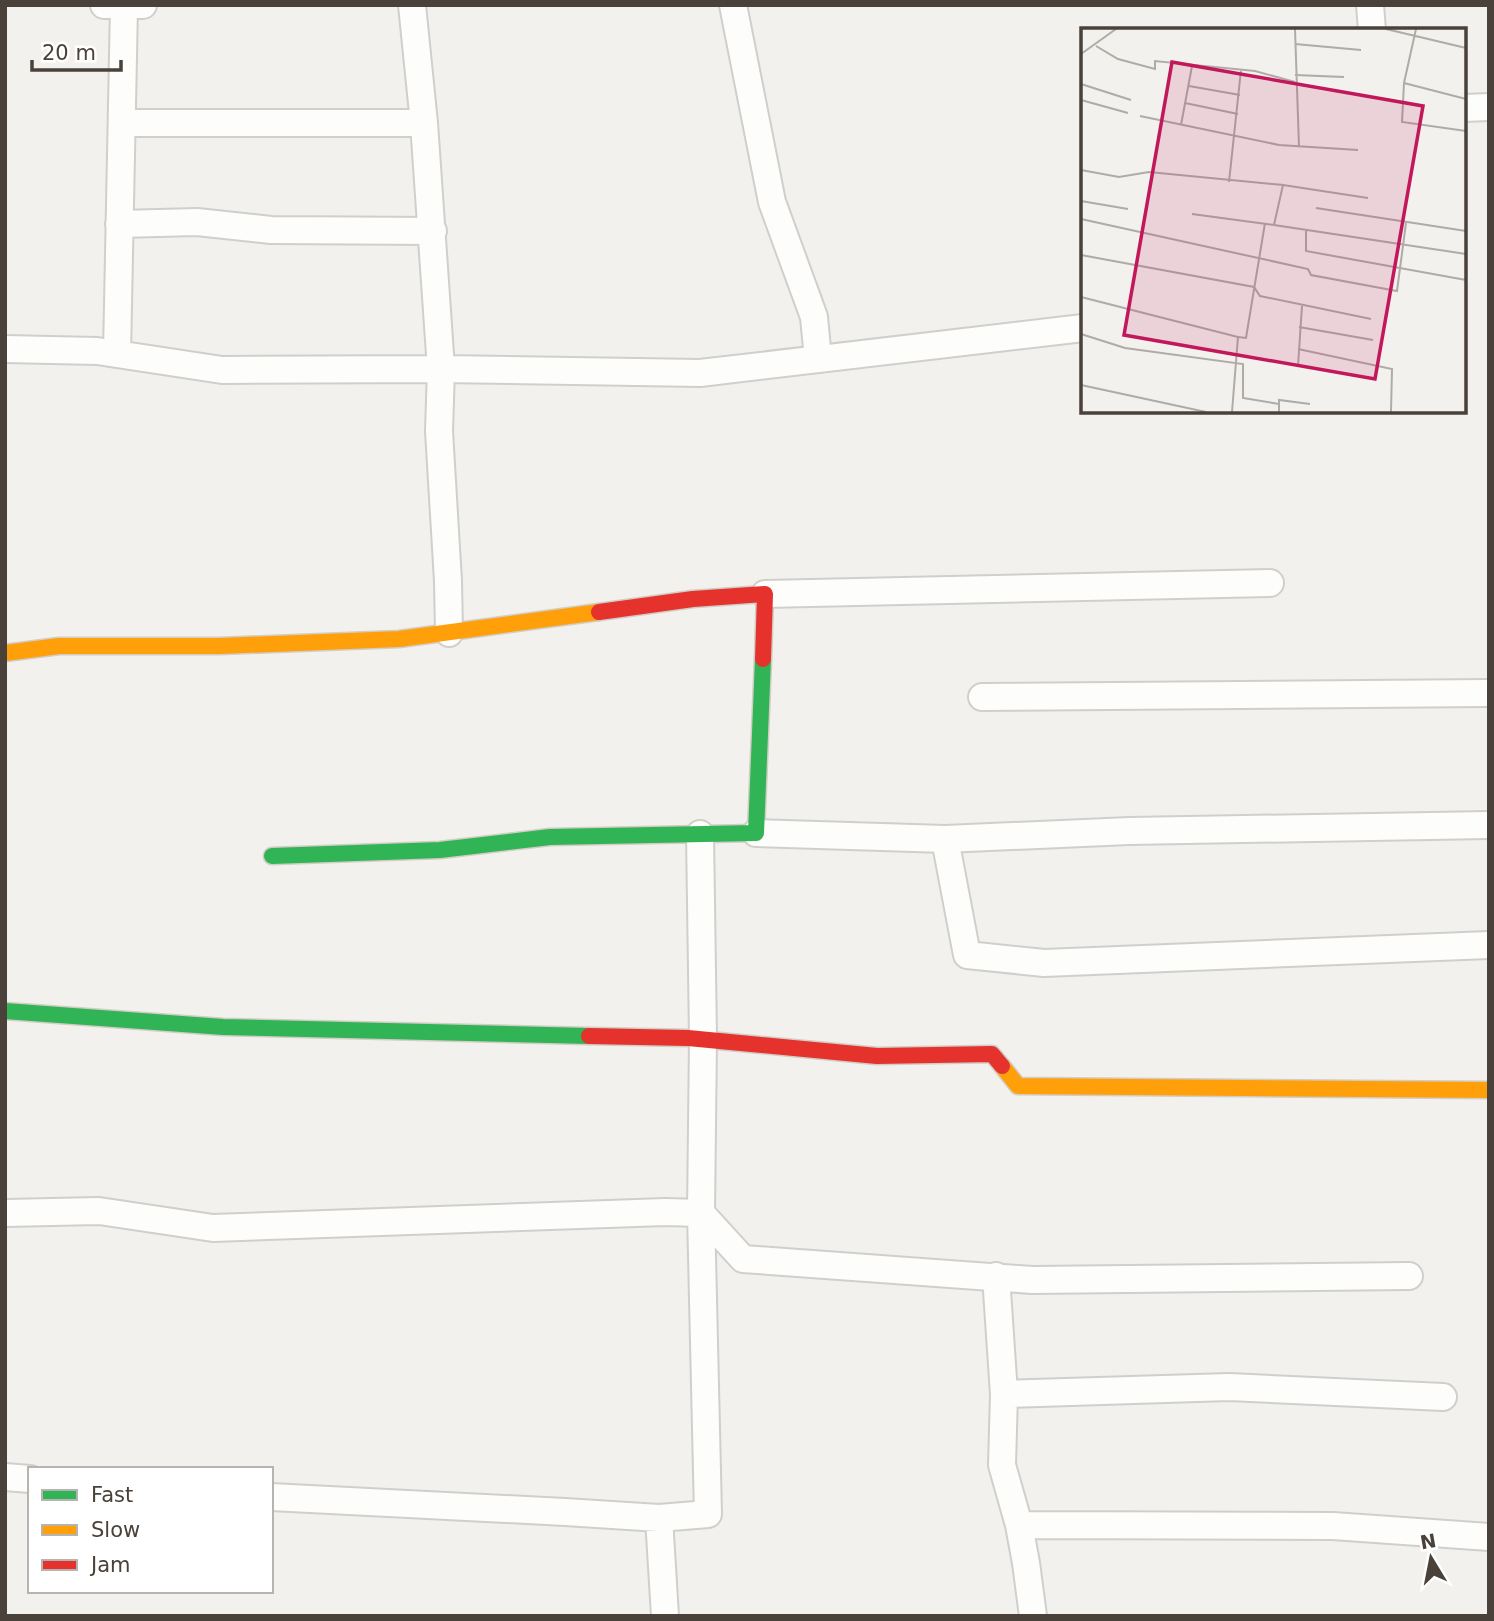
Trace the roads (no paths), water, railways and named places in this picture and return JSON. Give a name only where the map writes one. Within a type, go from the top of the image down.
[{"type":"street","points":[[104,5],[143,5]]},
{"type":"street","points":[[412,5],[433,231],[441,369],[439,431],[449,581],[449,633]]},
{"type":"street","points":[[733,5],[772,202],[814,317],[818,359]]},
{"type":"street","points":[[1370,5],[1372,28]]},
{"type":"street","points":[[117,354],[124,6]]},
{"type":"street","points":[[1466,108],[1489,107]]},
{"type":"street","points":[[123,122],[424,123]]},
{"type":"street","points":[[119,224],[197,222],[271,230],[433,231]]},
{"type":"street","points":[[5,349],[97,351],[222,370],[441,369],[700,373],[1081,328]]},
{"type":"street","points":[[5,653],[59,646],[220,646],[400,639],[693,599],[765,594],[1270,583]]},
{"type":"street","points":[[756,833],[765,594]]},
{"type":"street","points":[[982,697],[1489,693]]},
{"type":"street","points":[[272,856],[440,850],[550,837],[756,833],[945,839],[1129,831],[1489,825]]},
{"type":"street","points":[[273,1497],[659,1518],[708,1514],[701,1213],[703,1040],[700,834]]},
{"type":"street","points":[[945,839],[967,955],[1044,963],[1489,945]]},
{"type":"street","points":[[5,1011],[223,1027],[703,1040],[877,1056],[992,1054],[1018,1086],[1489,1090]]},
{"type":"street","points":[[5,1213],[99,1210],[213,1228],[665,1212],[701,1213],[743,1259],[1032,1280],[1409,1276]]},
{"type":"street","points":[[996,1276],[1004,1394],[1002,1465],[1027,1563],[1033,1616]]},
{"type":"street","points":[[1004,1394],[1229,1387],[1443,1397]]},
{"type":"street","points":[[5,1476],[28,1479]]},
{"type":"street","points":[[659,1518],[665,1616]]},
{"type":"street","points":[[1019,1525],[1333,1526],[1489,1537]]}]
